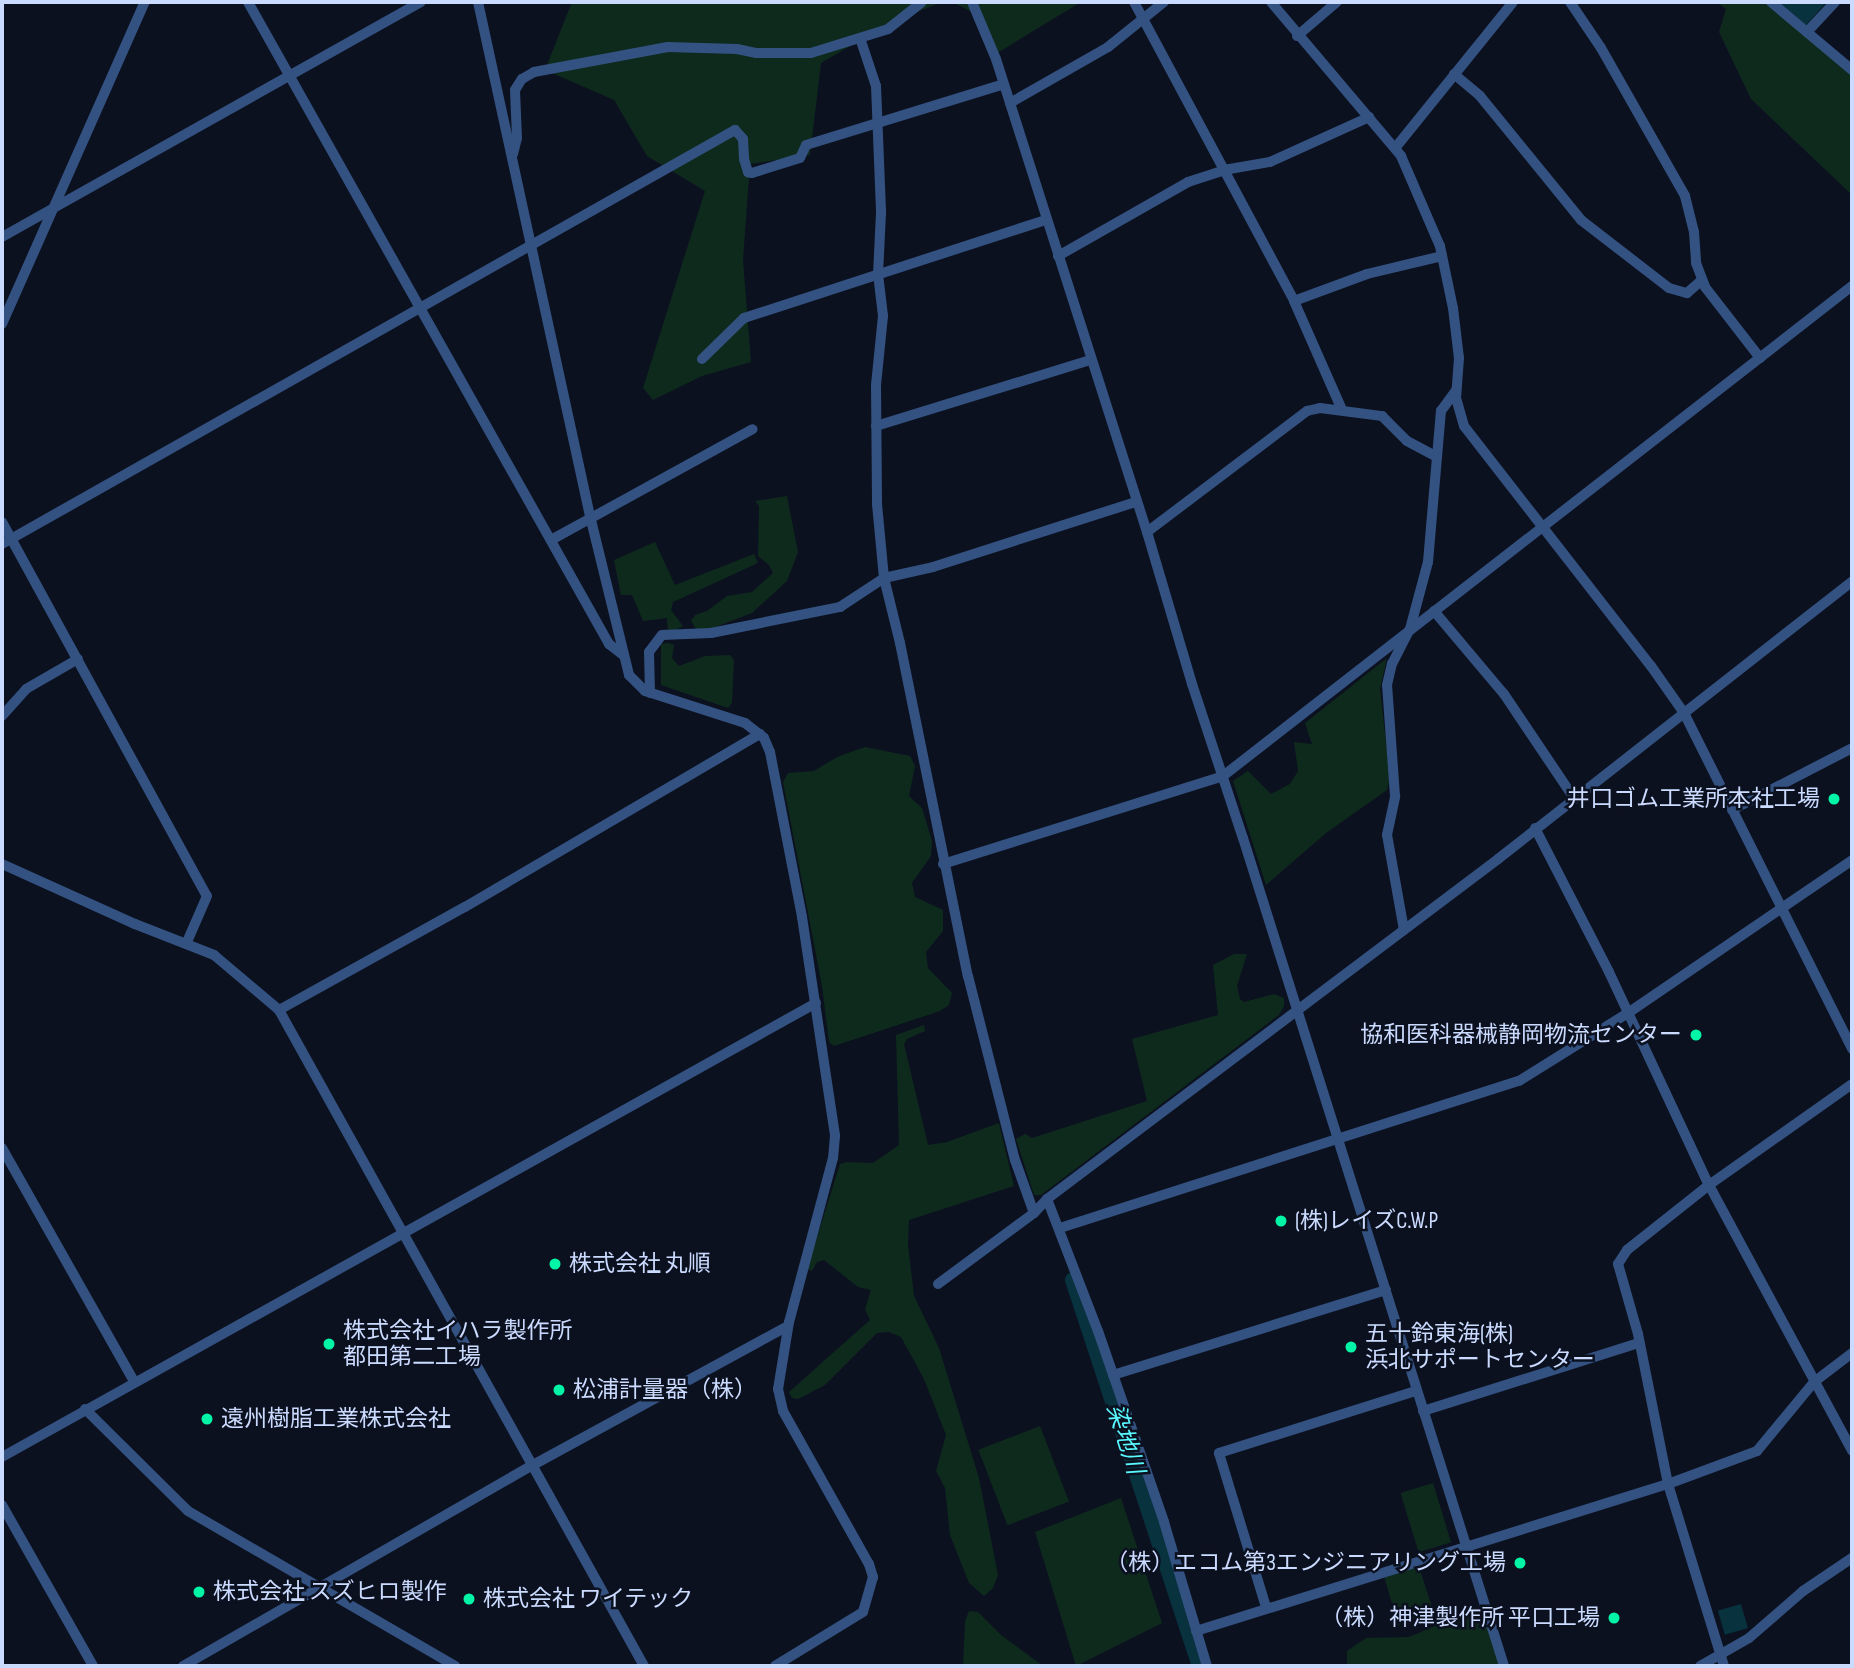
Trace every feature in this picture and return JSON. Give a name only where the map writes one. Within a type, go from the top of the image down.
[{"type":"street","points":[[2,324],[145,2]]},
{"type":"street","points":[[248,2],[608,644],[623,655]]},
{"type":"street","points":[[2,237],[420,2]]},
{"type":"street","points":[[478,2],[590,516],[629,675],[650,693],[745,723],[760,734],[771,752],[816,1003],[835,1136],[833,1158],[788,1326],[778,1389],[779,1401],[869,1564],[873,1577],[863,1612],[775,1666]]},
{"type":"street","points":[[512,157],[517,138],[515,90],[525,76],[534,72],[668,47],[709,47],[756,53],[802,54],[896,25],[922,2]]},
{"type":"street","points":[[972,2],[1004,84],[1504,1666]]},
{"type":"street","points":[[1135,2],[1294,301],[1342,410]]},
{"type":"street","points":[[1010,103],[1108,47],[1164,2]]},
{"type":"street","points":[[1271,2],[1297,36],[1396,147],[1442,256],[1459,358],[1456,390],[1458,411],[1464,426],[1651,666],[1684,713],[1852,1049]]},
{"type":"street","points":[[1297,36],[1337,2]]},
{"type":"street","points":[[1396,147],[1513,2]]},
{"type":"street","points":[[1570,2],[1601,48],[1685,196],[1694,232],[1696,263],[1702,280],[1760,358]]},
{"type":"street","points":[[1772,2],[1852,70]]},
{"type":"street","points":[[1807,32],[1835,2]]},
{"type":"street","points":[[860,38],[876,86],[881,213],[878,274],[883,316],[876,385],[877,504],[884,578],[912,698],[943,864],[1015,1160],[1034,1213]]},
{"type":"street","points":[[1454,74],[1480,96],[1590,227],[1669,288],[1688,293],[1702,280]]},
{"type":"street","points":[[7,541],[735,130],[743,139],[744,159],[748,172],[752,173],[800,158],[806,145],[1004,84]]},
{"type":"street","points":[[1058,256],[1188,182],[1224,170],[1281,158],[1369,117]]},
{"type":"street","points":[[702,359],[744,318],[1046,220]]},
{"type":"street","points":[[1294,301],[1392,266],[1442,256]]},
{"type":"street","points":[[943,864],[1223,776],[1852,286]]},
{"type":"street","points":[[876,426],[1091,360]]},
{"type":"street","points":[[1404,930],[1387,835],[1395,796],[1387,685],[1392,664],[1410,629],[1428,562],[1435,456],[1441,411],[1456,390]]},
{"type":"street","points":[[1147,532],[1307,411],[1320,408],[1381,416],[1407,441],[1435,456]]},
{"type":"street","points":[[551,540],[590,516],[753,429]]},
{"type":"street","points":[[650,693],[649,652],[662,635],[711,633],[840,607],[884,578],[933,567],[1136,502]]},
{"type":"street","points":[[2,522],[7,541],[78,659],[207,896],[186,944]]},
{"type":"street","points":[[938,1284],[1404,930],[1852,581]]},
{"type":"street","points":[[1434,611],[1504,694],[1574,798]]},
{"type":"street","points":[[2,716],[26,689],[78,659]]},
{"type":"street","points":[[279,1010],[465,907],[760,734]]},
{"type":"street","points":[[1732,810],[1852,748]]},
{"type":"street","points":[[1535,828],[1628,1013],[1709,1185],[1852,1451]]},
{"type":"street","points":[[1060,1228],[1519,1081],[1628,1013],[1852,860]]},
{"type":"street","points":[[2,864],[214,956],[279,1010],[644,1666]]},
{"type":"street","points":[[2,1457],[401,1231],[411,1231],[816,1003]]},
{"type":"street","points":[[1841,1026],[1852,1020]]},
{"type":"street","points":[[1722,1661],[1668,1484],[1639,1343],[1618,1267],[1620,1258],[1709,1185],[1852,1084]]},
{"type":"street","points":[[2,1148],[134,1381]]},
{"type":"street","points":[[1047,1199],[1060,1228],[1164,1522],[1207,1666]]},
{"type":"street","points":[[1113,1375],[1386,1290]]},
{"type":"street","points":[[183,1666],[533,1465],[788,1326]]},
{"type":"street","points":[[1423,1411],[1639,1343]]},
{"type":"street","points":[[1196,1631],[1668,1484],[1757,1451],[1814,1382],[1852,1353]]},
{"type":"street","points":[[1266,1607],[1219,1453],[1416,1391]]},
{"type":"street","points":[[85,1409],[188,1511],[456,1666]]},
{"type":"street","points":[[2,1505],[93,1666]]},
{"type":"street","points":[[1700,1666],[1722,1661],[1824,1575],[1852,1558]]},
{"type":"green space","points":[[572,2],[943,2],[893,21],[821,63],[810,155],[750,164],[743,260],[751,362],[702,376],[653,400],[643,388],[705,191],[647,156],[614,100],[545,70]]},
{"type":"green space","points":[[952,2],[1081,2],[994,55],[978,15]]},
{"type":"green space","points":[[1717,2],[1765,2],[1852,75],[1852,195],[1751,99],[1719,32],[1726,9]]},
{"type":"green space","points":[[787,496],[798,552],[787,581],[752,613],[705,631],[696,629],[691,621],[695,615],[707,611],[727,596],[752,592],[773,573],[769,565],[758,556],[759,506],[755,501]]},
{"type":"green space","points":[[655,542],[675,585],[754,554],[758,563],[673,602],[671,610],[683,626],[668,634],[667,618],[643,621],[632,595],[621,595],[614,560]]},
{"type":"green space","points":[[661,644],[674,645],[672,658],[679,666],[705,656],[730,655],[734,660],[732,703],[728,708],[661,685]]},
{"type":"green space","points":[[1387,658],[1380,689],[1390,778],[1387,790],[1326,833],[1266,885],[1233,781],[1248,771],[1271,794],[1290,784],[1298,771],[1294,742],[1312,744],[1305,723]]},
{"type":"green space","points":[[865,747],[910,756],[915,766],[909,796],[922,808],[932,841],[931,856],[912,883],[915,897],[943,910],[943,931],[926,952],[928,968],[952,993],[949,1005],[940,1011],[834,1046],[829,1042],[822,986],[783,782],[788,773],[814,771],[837,757]]},
{"type":"green space","points":[[1234,954],[1247,954],[1237,986],[1240,999],[1244,1002],[1274,994],[1284,998],[1284,1006],[1279,1015],[1041,1195],[1034,1195],[1016,1139],[1025,1134],[1032,1138],[1147,1101],[1132,1039],[1218,1015],[1213,965]]},
{"type":"green space","points":[[924,1025],[925,1031],[907,1039],[904,1044],[928,1145],[947,1142],[999,1123],[1014,1186],[909,1220],[908,1245],[914,1296],[939,1348],[979,1478],[998,1575],[993,1588],[984,1596],[969,1583],[950,1535],[945,1488],[936,1471],[946,1435],[924,1379],[901,1337],[889,1332],[877,1333],[825,1385],[798,1399],[792,1398],[789,1392],[870,1320],[865,1309],[871,1290],[858,1287],[824,1260],[817,1262],[812,1271],[807,1269],[840,1164],[873,1163],[899,1145],[896,1035]]},
{"type":"green space","points":[[1040,1426],[1069,1502],[1007,1525],[978,1450]]},
{"type":"green space","points":[[1433,1483],[1451,1542],[1419,1552],[1400,1493]]},
{"type":"green space","points":[[1121,1498],[1162,1623],[1076,1666],[1035,1532]]},
{"type":"green space","points":[[1419,1567],[1433,1610],[1398,1625],[1384,1576]]},
{"type":"green space","points":[[969,1611],[978,1612],[1001,1635],[1043,1666],[963,1666],[965,1621]]},
{"type":"green space","points":[[1488,1616],[1499,1666],[1347,1666],[1347,1651],[1366,1638],[1409,1637],[1456,1617]]},
{"type":"water","points":[[1779,2],[1827,2],[1806,25]]},
{"type":"water","points":[[1741,1604],[1748,1628],[1725,1635],[1718,1611]]},
{"type":"waterway","name":"染地川","points":[[1073,1280],[1200,1666]]},
{"type":"place","name":"井口ゴム工業所本社工場","points":[[1834,799]]},
{"type":"place","name":"協和医科器械静岡物流センター","points":[[1696,1035]]},
{"type":"place","name":"(株)レイズC.W.P","points":[[1281,1221]]},
{"type":"place","name":"株式会社 丸順","points":[[555,1264]]},
{"type":"place","name":"株式会社イハラ製作所 都田第二工場","points":[[329,1344]]},
{"type":"place","name":"五十鈴東海(株) 浜北サポートセンター","points":[[1351,1347]]},
{"type":"place","name":"松浦計量器（株）","points":[[559,1390]]},
{"type":"place","name":"遠州樹脂工業株式会社","points":[[207,1419]]},
{"type":"place","name":"（株）エコム第3エンジニアリング工場","points":[[1520,1563]]},
{"type":"place","name":"株式会社 スズヒロ製作","points":[[199,1592]]},
{"type":"place","name":"株式会社 ワイテック","points":[[469,1599]]},
{"type":"place","name":"（株）神津製作所 平口工場","points":[[1614,1618]]}]
